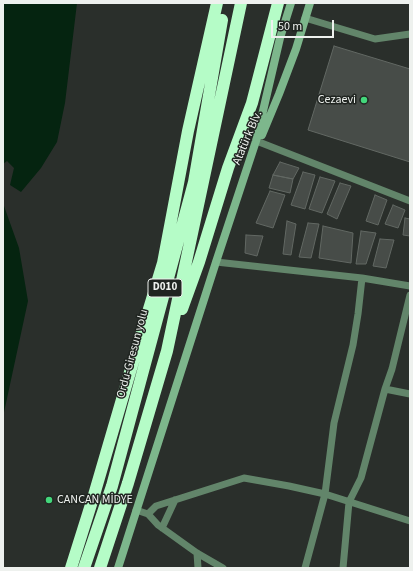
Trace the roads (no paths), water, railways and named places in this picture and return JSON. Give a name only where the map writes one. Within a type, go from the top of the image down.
[{"type":"highway","points":[[148,356],[163,263],[188,131],[217,3]]},
{"type":"highway","name":"Ordu-Giresun yolu","points":[[84,568],[112,486],[194,182],[225,3]]},
{"type":"highway","points":[[167,351],[199,262],[228,168],[252,103],[278,3]]},
{"type":"highway","name":"D010","points":[[100,568],[128,483],[167,351],[241,4]]},
{"type":"highway","points":[[70,568],[94,495],[163,263]]},
{"type":"street","name":"Atatürk Blv.","points":[[244,178],[256,141],[280,38],[291,3]]},
{"type":"street","name":"Atatürk Blv.","points":[[244,178],[296,50],[310,3]]},
{"type":"street","points":[[305,18],[375,39],[410,34]]},
{"type":"street","points":[[259,142],[410,201]]},
{"type":"street","points":[[118,568],[244,178]]},
{"type":"street","points":[[216,262],[362,278],[410,286]]},
{"type":"street","points":[[305,568],[324,494],[334,423],[353,345],[362,278]]},
{"type":"street","points":[[343,568],[349,502],[361,478],[384,389],[392,369],[410,295]]},
{"type":"street","points":[[384,389],[410,394]]},
{"type":"street","points":[[148,514],[156,506],[244,478],[324,494],[410,520]]},
{"type":"street","points":[[162,528],[175,500]]},
{"type":"street","points":[[136,510],[148,514],[162,528],[197,553],[223,568]]},
{"type":"street","points":[[197,553],[198,568]]},
{"type":"place","name":"Cezaevi","points":[[364,100]]},
{"type":"place","name":"CANCAN MİDYE","points":[[49,500]]}]
